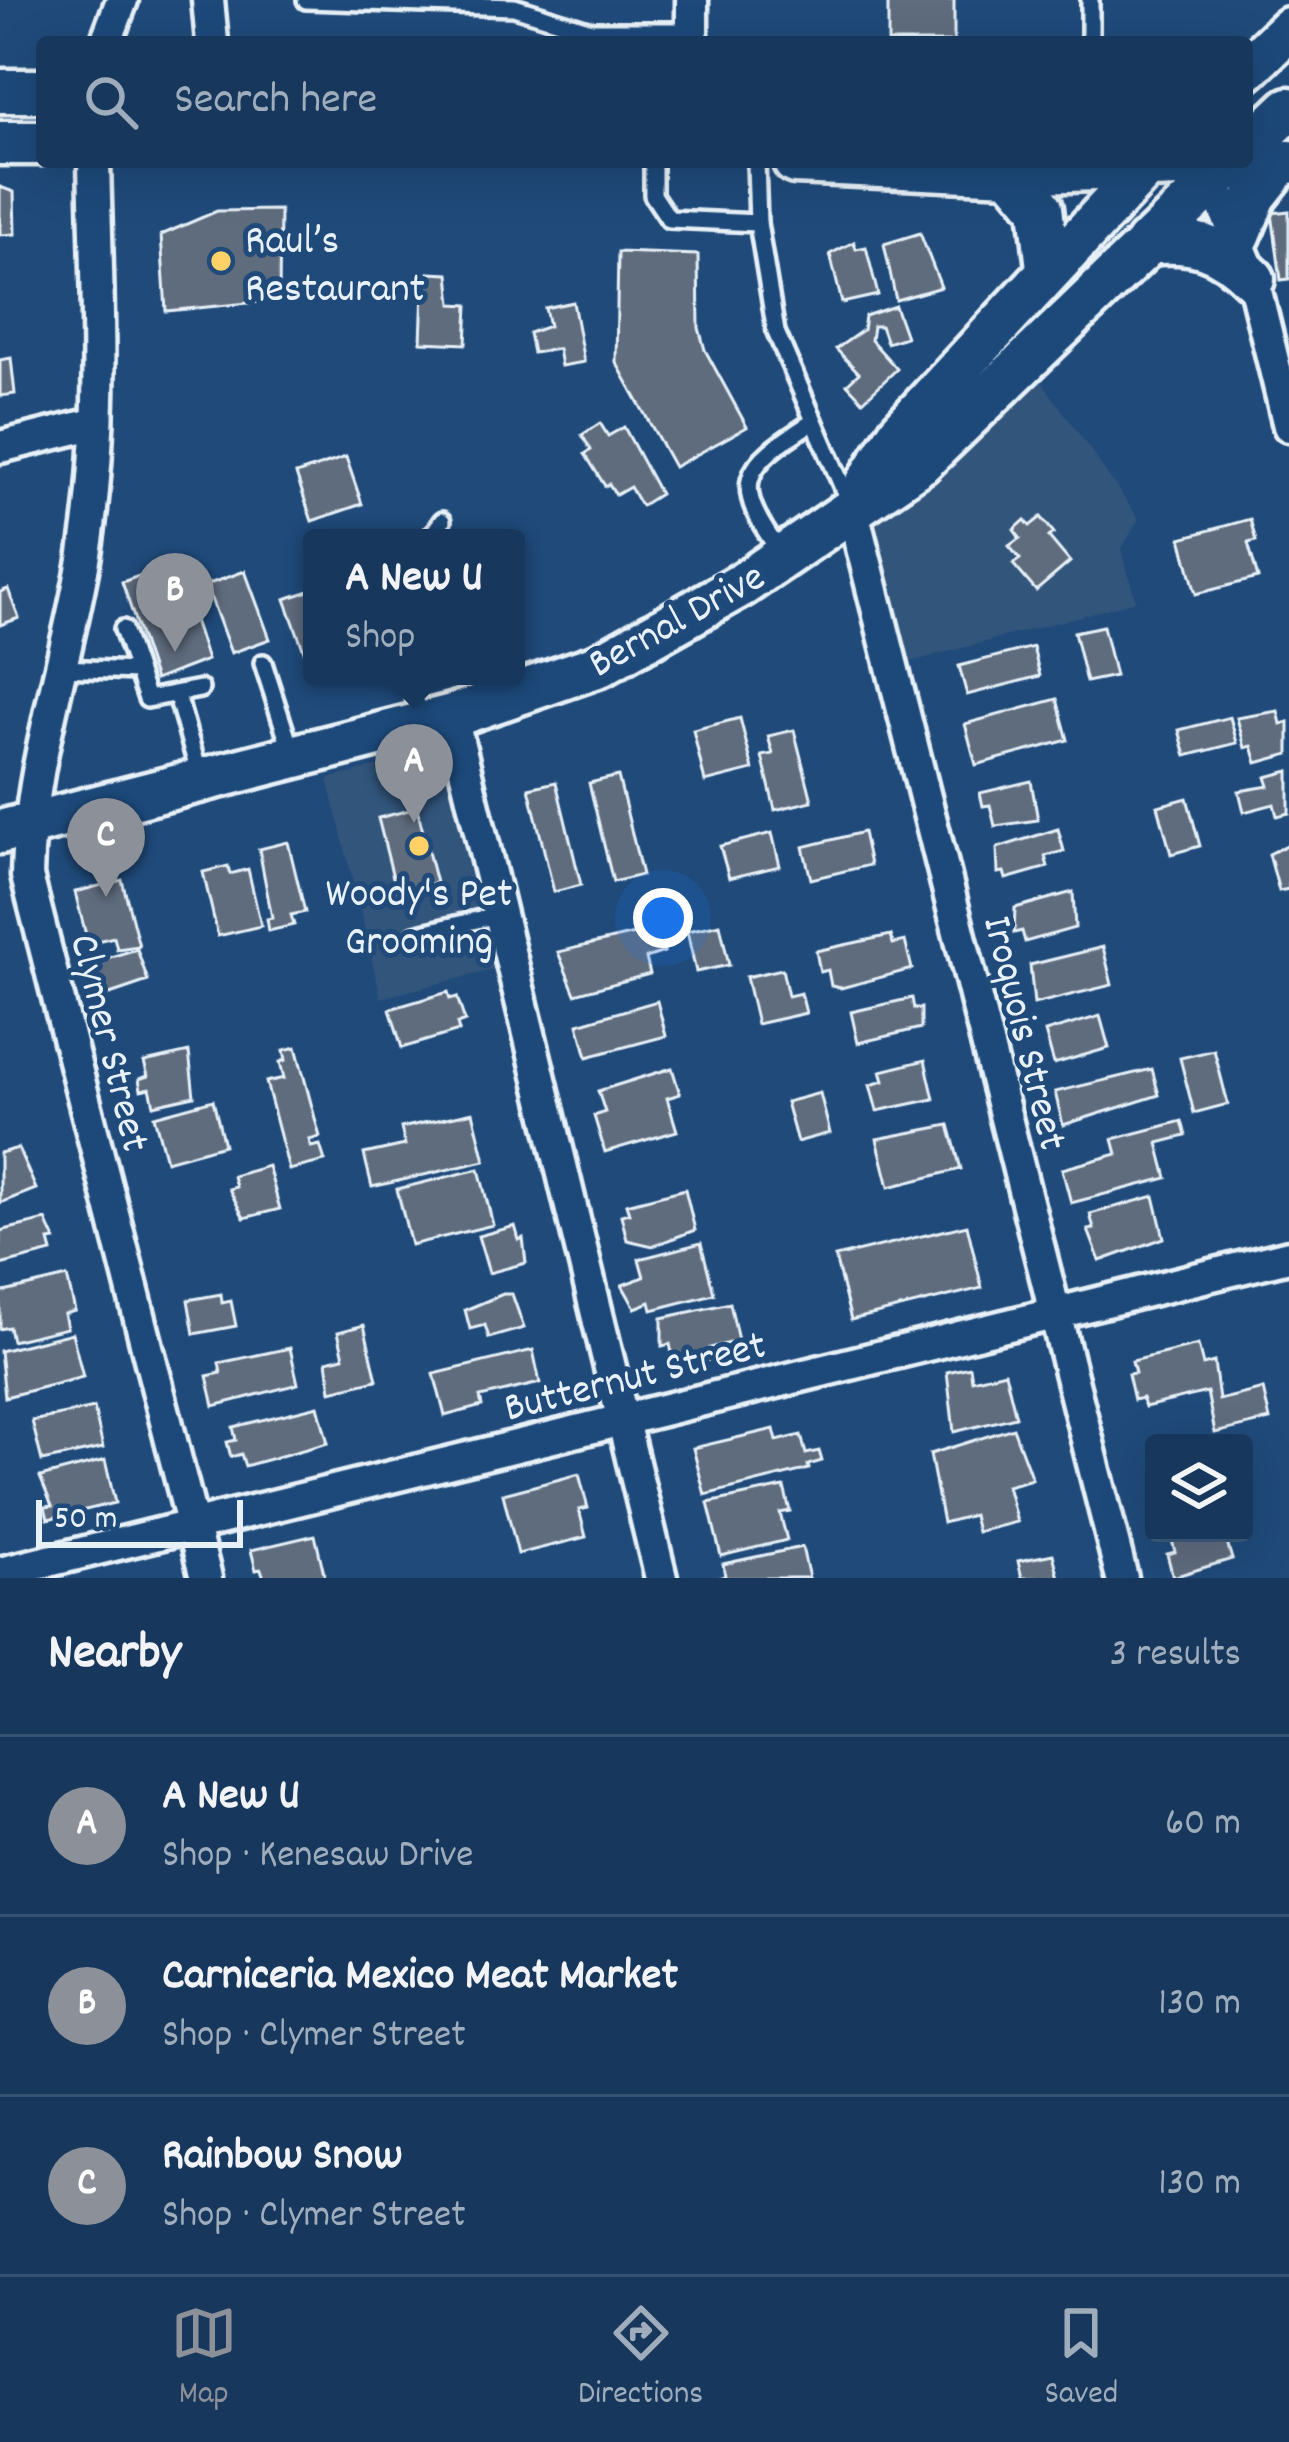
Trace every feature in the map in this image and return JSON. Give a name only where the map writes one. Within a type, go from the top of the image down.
[{"type":"street","points":[[208,0],[211,36]]},
{"type":"street","points":[[108,36],[118,2]]},
{"type":"street","points":[[1253,63],[1289,29]]},
{"type":"street","points":[[0,91],[36,91]]},
{"type":"street","name":"Bernal Drive","points":[[1253,157],[1278,111]]},
{"type":"street","points":[[0,143],[36,143]]},
{"type":"street","name":"Clymer Street","points":[[94,168],[98,423],[85,551],[61,668],[14,828],[206,1578]]},
{"type":"street","points":[[925,168],[1011,172],[1102,168]]},
{"type":"street","name":"Bernal Drive","points":[[852,508],[900,432],[1145,168]]},
{"type":"street","name":"Bernal Drive","points":[[525,681],[600,665],[783,556],[920,463],[1147,242],[1244,168]]},
{"type":"street","points":[[1248,168],[1238,235],[1289,426]]},
{"type":"street","points":[[1238,235],[1255,196],[1250,168]]},
{"type":"street","points":[[1011,172],[1041,208],[1048,268]]},
{"type":"street","points":[[1147,242],[1202,243],[1234,260],[1253,279]]},
{"type":"street","points":[[0,447],[98,423]]},
{"type":"street","name":"Iroquois Street","points":[[852,508],[1122,1578]]},
{"type":"street","name":"Bernal Drive","points":[[14,828],[438,720],[513,685]]},
{"type":"street","points":[[438,720],[501,914],[662,1578]]},
{"type":"street","name":"Butternut Street","points":[[0,1574],[1289,1256]]},
{"type":"lane","points":[[306,0],[514,7],[591,31],[692,24]]},
{"type":"lane","points":[[1090,0],[1090,36]]},
{"type":"lane","points":[[653,168],[652,195],[669,220],[758,223]]},
{"type":"lane","points":[[756,168],[758,223],[776,332],[852,508]]},
{"type":"lane","points":[[783,556],[751,512],[748,496],[753,474],[763,453],[814,421]]},
{"type":"lane","points":[[436,529],[442,521]]},
{"type":"lane","points":[[123,629],[147,699],[200,689]]},
{"type":"lane","points":[[263,663],[292,756]]},
{"type":"lane","points":[[61,668],[137,671]]},
{"type":"lane","points":[[415,685],[438,720]]},
{"type":"lane","points":[[177,696],[201,779]]},
{"type":"lane","points":[[415,935],[501,914]]},
{"type":"shaded area","points":[[1036,373],[1139,519],[1121,550],[1136,601],[907,663],[875,539],[879,514]]},
{"type":"shaded area","points":[[418,756],[434,759],[445,772],[493,970],[381,998],[328,779]]},
{"type":"building","points":[[888,0],[954,0],[954,36],[888,36]]},
{"type":"building","points":[[0,187],[14,192],[15,234],[0,235]]},
{"type":"building","points":[[280,210],[279,300],[166,311],[161,235],[217,211]]},
{"type":"building","points":[[1289,211],[1289,279],[1281,280],[1272,213]]},
{"type":"building","points":[[920,233],[941,287],[896,300],[884,244]]},
{"type":"building","points":[[854,242],[856,249],[866,247],[878,295],[842,303],[830,254]]},
{"type":"building","points":[[618,252],[698,255],[699,328],[705,350],[747,427],[674,467],[616,362]]},
{"type":"building","points":[[429,273],[449,274],[452,304],[468,305],[466,344],[421,342],[423,289],[429,289]]},
{"type":"building","points":[[573,302],[584,362],[561,366],[558,349],[533,353],[529,333],[549,326],[545,308]]},
{"type":"building","points":[[895,306],[906,337],[887,343],[881,326],[873,326],[871,340],[897,369],[863,401],[847,384],[859,373],[836,349],[863,330],[865,316]]},
{"type":"building","points":[[11,358],[15,394],[0,396],[0,360]]},
{"type":"building","points":[[600,423],[608,436],[624,427],[660,494],[641,506],[630,487],[616,495],[609,484],[605,486],[585,454],[591,450],[582,435]]},
{"type":"building","points":[[346,457],[362,504],[312,521],[296,474]]},
{"type":"building","points":[[1041,517],[1054,533],[1049,537],[1070,562],[1036,591],[1013,564],[1020,559],[1009,546],[1020,538],[1014,530],[1025,520],[1030,526]]},
{"type":"building","points":[[1250,519],[1256,541],[1248,543],[1258,578],[1196,594],[1181,538]]},
{"type":"building","points":[[162,568],[181,624],[194,620],[207,660],[155,680],[122,582]]},
{"type":"building","points":[[245,571],[270,639],[231,653],[206,585]]},
{"type":"building","points":[[8,589],[19,618],[0,625],[0,592]]},
{"type":"building","points":[[303,593],[303,648],[285,599]]},
{"type":"building","points":[[1103,626],[1115,676],[1086,682],[1074,632]]},
{"type":"building","points":[[1033,647],[1040,676],[967,695],[959,666]]},
{"type":"building","points":[[1057,699],[1068,740],[976,765],[965,724]]},
{"type":"building","points":[[1278,711],[1281,724],[1289,722],[1289,754],[1257,763],[1252,746],[1245,748],[1237,718]]},
{"type":"building","points":[[1230,717],[1237,743],[1186,756],[1179,730]]},
{"type":"building","points":[[740,718],[753,770],[705,782],[693,730]]},
{"type":"building","points":[[794,730],[812,801],[775,810],[762,756],[773,754],[768,736]]},
{"type":"building","points":[[1289,771],[1289,813],[1277,816],[1274,804],[1244,812],[1239,791],[1269,786],[1266,777]]},
{"type":"building","points":[[618,776],[642,875],[613,882],[589,783]]},
{"type":"building","points":[[1031,781],[1038,820],[995,826],[990,805],[983,806],[980,793]]},
{"type":"building","points":[[556,782],[581,885],[554,892],[529,788]]},
{"type":"building","points":[[1187,798],[1200,846],[1171,854],[1158,806]]},
{"type":"building","points":[[417,808],[436,883],[397,893],[378,818]]},
{"type":"building","points":[[1058,829],[1064,851],[1045,856],[1048,867],[1006,879],[1004,872],[998,873],[997,848]]},
{"type":"building","points":[[863,832],[870,865],[811,879],[803,847]]},
{"type":"building","points":[[772,833],[780,866],[729,878],[720,846]]},
{"type":"building","points":[[288,842],[305,912],[291,915],[294,925],[269,931],[267,919],[272,918],[259,849]]},
{"type":"building","points":[[1289,844],[1289,889],[1279,891],[1269,854]]},
{"type":"building","points":[[228,866],[230,874],[248,869],[261,926],[218,936],[203,872]]},
{"type":"building","points":[[122,880],[139,946],[117,949],[114,937],[88,943],[75,892]]},
{"type":"building","points":[[1073,892],[1075,928],[1025,942],[1022,931],[1014,933],[1015,908]]},
{"type":"building","points":[[720,924],[729,965],[696,972],[687,931]]},
{"type":"building","points":[[659,928],[664,952],[646,958],[650,974],[575,994],[558,952]]},
{"type":"building","points":[[891,935],[893,944],[905,941],[912,969],[841,988],[831,986],[828,970],[820,972],[816,951]]},
{"type":"building","points":[[1103,947],[1112,985],[1034,1004],[1030,965]]},
{"type":"building","points":[[137,949],[148,981],[104,996],[102,988],[94,991],[90,963]]},
{"type":"building","points":[[782,969],[788,996],[801,993],[806,1013],[757,1024],[746,977]]},
{"type":"building","points":[[448,992],[450,999],[457,997],[465,1021],[457,1024],[459,1031],[402,1048],[390,1009]]},
{"type":"building","points":[[912,998],[914,1009],[921,1008],[921,1028],[858,1043],[851,1012]]},
{"type":"building","points":[[657,1001],[666,1036],[587,1057],[578,1024]]},
{"type":"building","points":[[1100,1016],[1109,1048],[1054,1064],[1045,1032]]},
{"type":"building","points":[[296,1047],[320,1137],[309,1140],[311,1147],[320,1145],[325,1161],[289,1170],[266,1082],[284,1078],[280,1062],[286,1060],[284,1050]]},
{"type":"building","points":[[1214,1050],[1228,1104],[1194,1113],[1180,1058]]},
{"type":"building","points":[[189,1052],[194,1096],[154,1105],[150,1088],[141,1090],[139,1079],[148,1076],[144,1062]]},
{"type":"building","points":[[925,1060],[934,1099],[877,1111],[870,1085],[884,1081],[881,1071]]},
{"type":"building","points":[[672,1068],[680,1094],[667,1098],[677,1131],[605,1152],[594,1116],[605,1112],[598,1091]]},
{"type":"building","points":[[1152,1069],[1159,1095],[1063,1125],[1055,1092]]},
{"type":"building","points":[[820,1093],[830,1133],[797,1142],[786,1102]]},
{"type":"building","points":[[213,1100],[224,1145],[166,1161],[154,1116]]},
{"type":"building","points":[[473,1112],[485,1161],[372,1187],[364,1154],[405,1145],[401,1128]]},
{"type":"building","points":[[1182,1121],[1186,1136],[1158,1143],[1167,1178],[1071,1203],[1062,1169],[1117,1154],[1113,1139]]},
{"type":"building","points":[[949,1125],[961,1169],[889,1187],[877,1139]]},
{"type":"building","points":[[18,1148],[36,1189],[0,1203],[0,1153]]},
{"type":"building","points":[[268,1166],[280,1209],[244,1218],[229,1189],[236,1187],[233,1176]]},
{"type":"building","points":[[479,1169],[493,1225],[411,1245],[397,1189]]},
{"type":"building","points":[[685,1189],[695,1230],[653,1246],[627,1240],[621,1215],[629,1213],[626,1204]]},
{"type":"building","points":[[1154,1196],[1164,1238],[1100,1261],[1088,1230],[1094,1229],[1090,1214]]},
{"type":"building","points":[[46,1220],[55,1240],[49,1241],[52,1252],[0,1265],[0,1231]]},
{"type":"building","points":[[967,1225],[982,1288],[851,1320],[835,1257]]},
{"type":"building","points":[[515,1226],[519,1240],[523,1238],[526,1263],[489,1273],[478,1236]]},
{"type":"building","points":[[701,1243],[714,1294],[652,1310],[650,1302],[635,1308],[622,1285],[644,1277],[639,1259]]},
{"type":"building","points":[[67,1277],[75,1311],[64,1314],[67,1328],[12,1341],[9,1327],[0,1329],[0,1293]]},
{"type":"building","points":[[221,1294],[222,1303],[231,1301],[236,1326],[194,1334],[188,1300]]},
{"type":"building","points":[[512,1294],[524,1328],[489,1338],[485,1325],[470,1329],[465,1310]]},
{"type":"building","points":[[730,1303],[738,1341],[710,1348],[713,1359],[683,1366],[681,1356],[673,1358],[670,1344],[662,1346],[662,1318]]},
{"type":"building","points":[[364,1325],[377,1380],[331,1391],[327,1361],[344,1357],[338,1332]]},
{"type":"building","points":[[72,1333],[83,1377],[5,1397],[0,1351]]},
{"type":"building","points":[[1198,1345],[1203,1365],[1214,1362],[1219,1400],[1263,1389],[1270,1420],[1215,1433],[1207,1392],[1145,1407],[1142,1398],[1134,1400],[1128,1374],[1135,1373],[1132,1361]]},
{"type":"building","points":[[290,1348],[298,1384],[214,1406],[207,1376],[221,1373],[219,1363]]},
{"type":"building","points":[[533,1350],[540,1383],[480,1397],[482,1406],[445,1416],[434,1374]]},
{"type":"building","points":[[970,1367],[972,1380],[1005,1372],[1016,1417],[954,1432],[947,1372]]},
{"type":"building","points":[[318,1406],[328,1443],[245,1466],[241,1454],[231,1457],[227,1442],[236,1440],[233,1427]]},
{"type":"building","points":[[94,1408],[103,1448],[42,1461],[32,1421]]},
{"type":"building","points":[[1013,1428],[1032,1479],[1007,1486],[1017,1522],[977,1532],[973,1515],[943,1523],[930,1454]]},
{"type":"building","points":[[774,1429],[777,1441],[801,1435],[806,1454],[819,1451],[822,1461],[808,1465],[809,1469],[705,1495],[693,1448]]},
{"type":"building","points":[[105,1460],[115,1503],[48,1519],[45,1507],[52,1506],[40,1477]]},
{"type":"building","points":[[579,1474],[588,1508],[579,1510],[586,1537],[518,1554],[503,1494]]},
{"type":"building","points":[[784,1487],[790,1511],[780,1513],[787,1540],[721,1556],[708,1503]]},
{"type":"building","points":[[315,1535],[325,1578],[264,1578],[261,1569],[256,1570],[251,1550]]},
{"type":"building","points":[[1172,1542],[1227,1542],[1232,1559],[1173,1577],[1167,1554],[1175,1552]]},
{"type":"building","points":[[802,1547],[809,1578],[718,1578],[725,1576],[723,1564]]},
{"type":"building","points":[[1053,1554],[1059,1578],[1022,1578],[1018,1561]]},
{"type":"place","name":"Raul’s Restaurant","points":[[221,261]]},
{"type":"place","name":"Carniceria Mexico Meat Market","points":[[175,652]]},
{"type":"place","name":"A New U","points":[[414,823]]},
{"type":"place","name":"Woody's Pet Grooming","points":[[419,846]]},
{"type":"place","name":"Rainbow Snow","points":[[106,897]]}]
